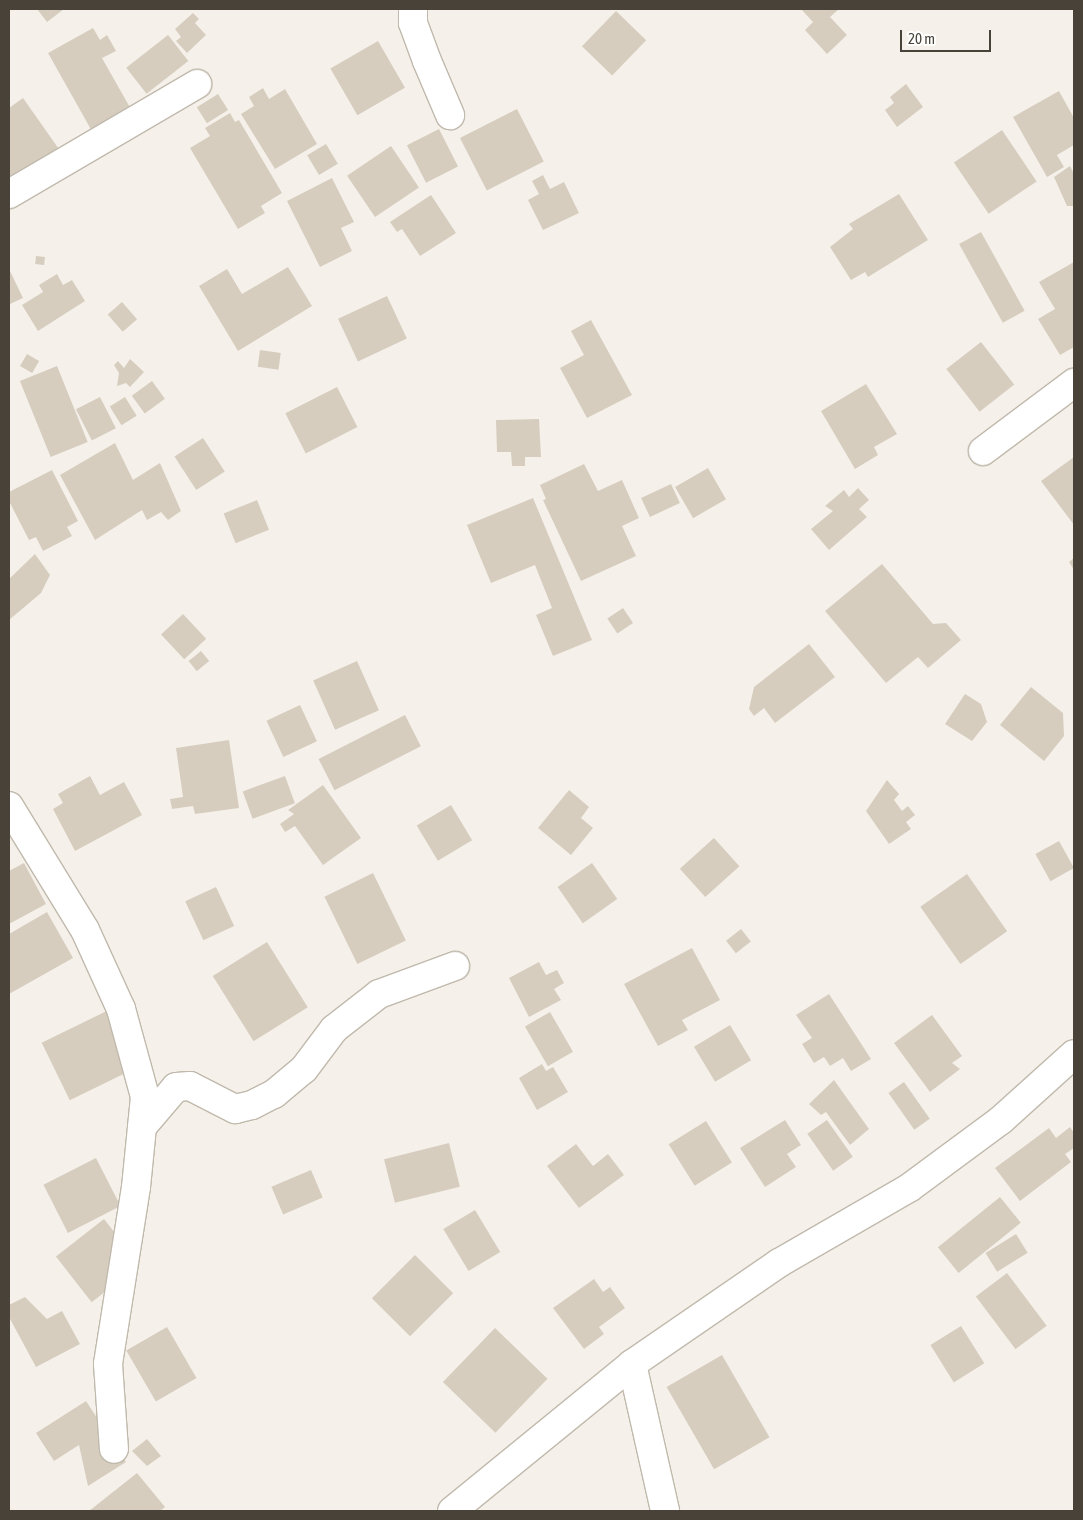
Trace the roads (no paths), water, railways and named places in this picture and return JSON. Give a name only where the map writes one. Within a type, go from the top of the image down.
[{"type":"street","points":[[412,9],[413,23],[424,54],[450,115]]},
{"type":"street","points":[[9,194],[197,84]]},
{"type":"street","points":[[983,451],[1074,383]]},
{"type":"street","points":[[9,806],[85,930],[121,1009],[145,1097],[108,1364],[114,1449]]},
{"type":"street","points":[[142,1127],[176,1087],[190,1086],[235,1109],[267,1098],[304,1069],[334,1029],[379,994],[455,966]]},
{"type":"street","points":[[452,1511],[632,1364],[779,1263],[909,1188],[1001,1120],[1074,1054]]},
{"type":"street","points":[[632,1364],[665,1511]]}]
